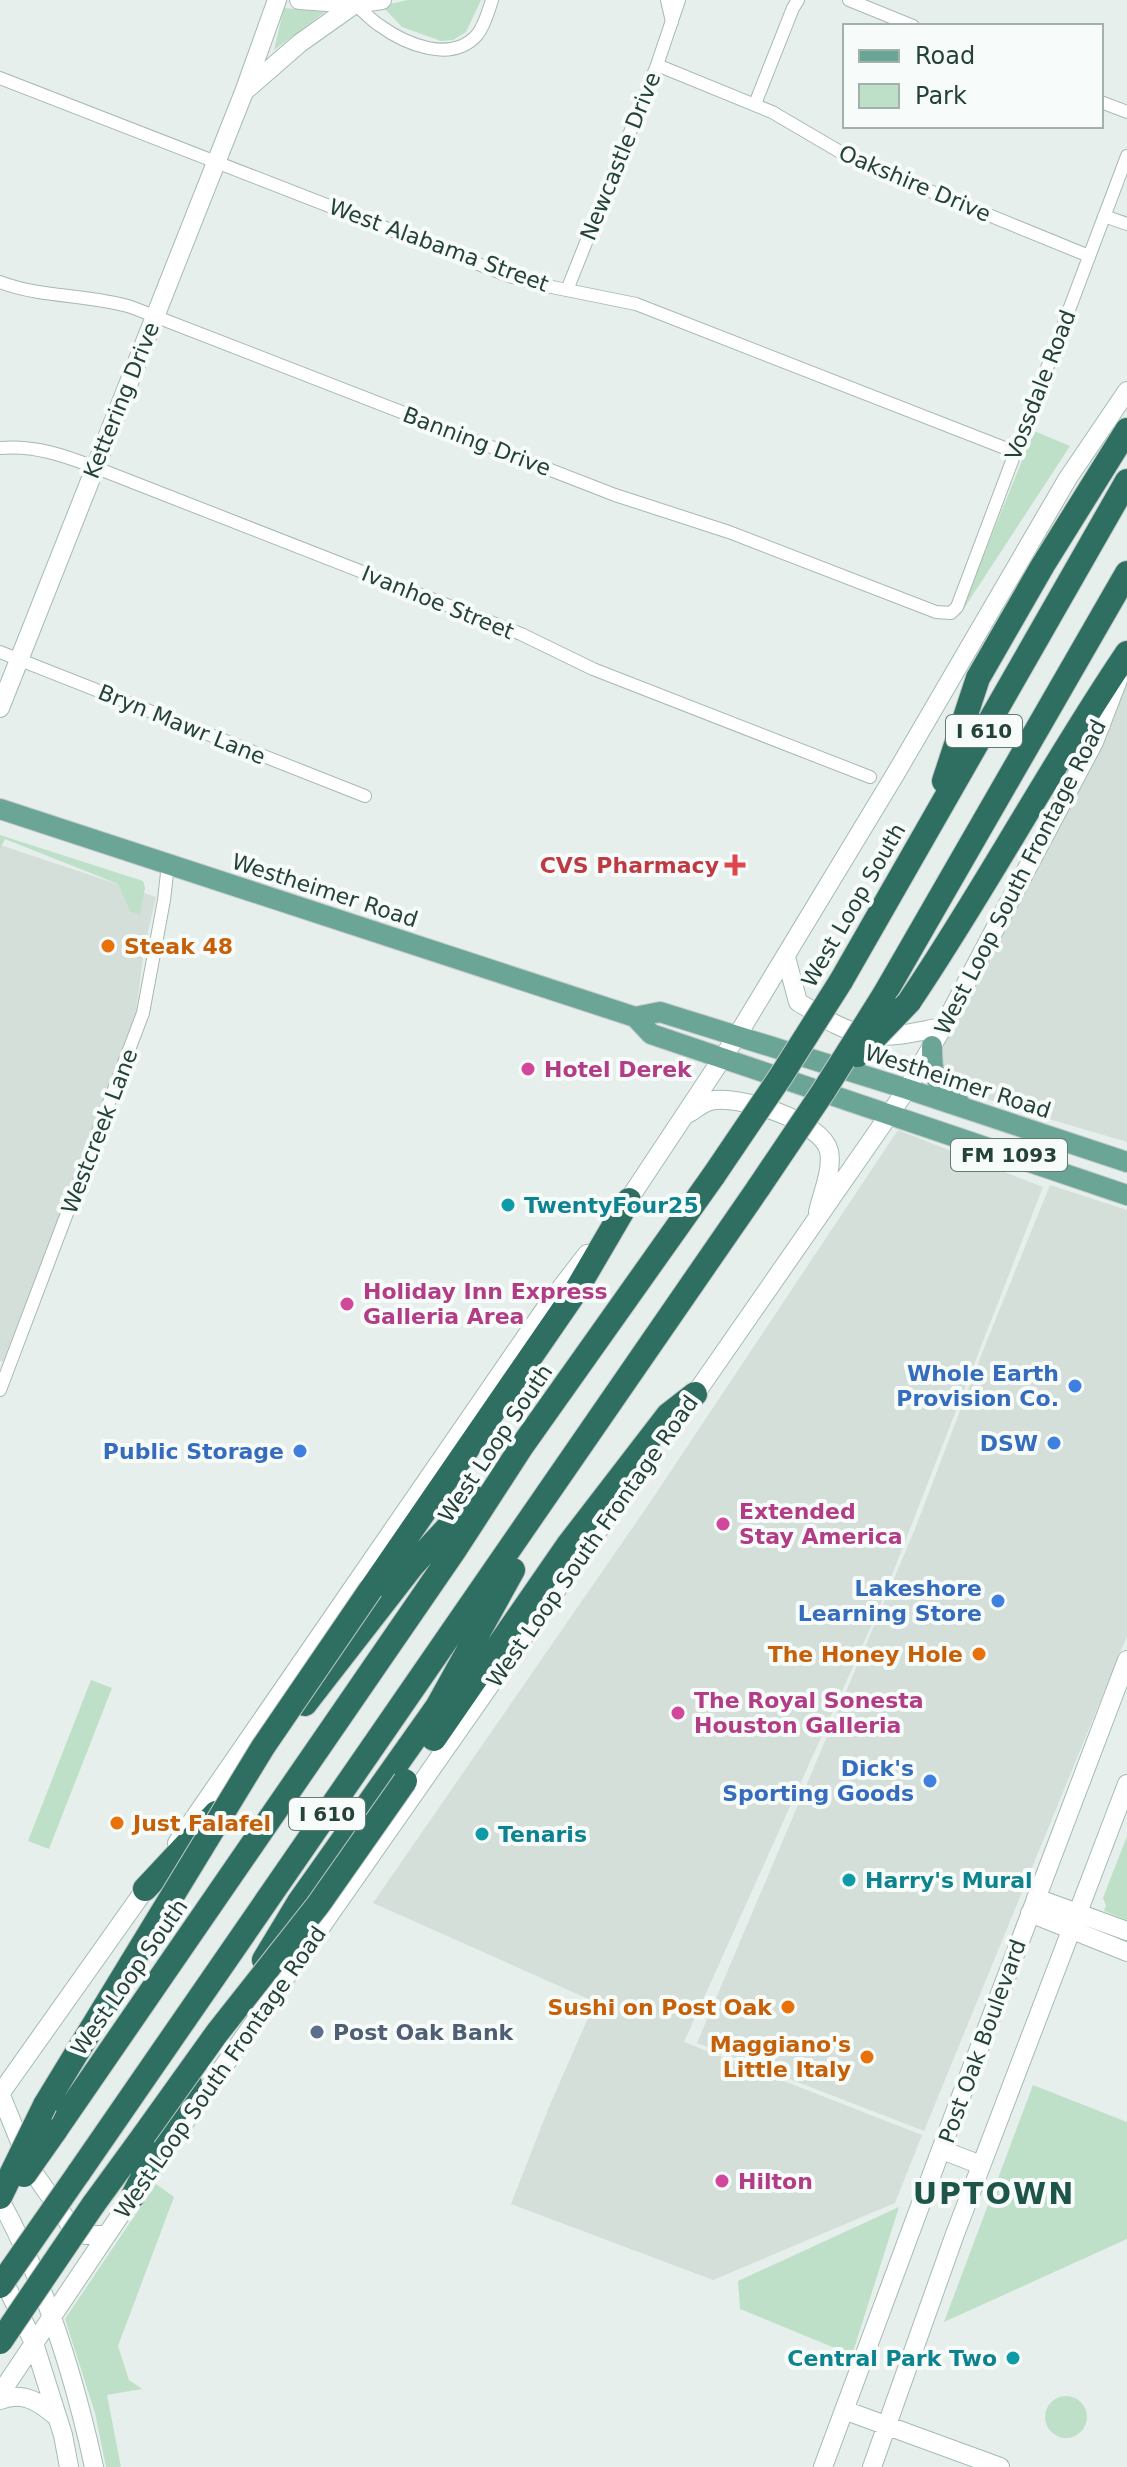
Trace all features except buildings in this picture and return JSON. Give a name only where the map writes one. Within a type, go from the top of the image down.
[{"type":"highway","points":[[927,831],[978,678],[1043,565],[1127,430]]},
{"type":"highway","name":"West Loop South","points":[[0,2209],[454,1551],[522,1446],[781,1076],[841,981],[1127,481]]},
{"type":"highway","name":"I 610","points":[[0,2286],[576,1455],[823,1092],[884,995],[1127,573]]},
{"type":"highway","points":[[823,1092],[909,1002],[969,909],[1079,724],[1127,654]]},
{"type":"highway","points":[[0,2199],[45,2105],[263,1747],[574,1294],[629,1200]]},
{"type":"highway","points":[[0,2342],[93,2205],[217,2033],[318,1905],[568,1545],[668,1415],[695,1394]]},
{"type":"highway","points":[[145,1889],[228,1801],[413,1565],[522,1446]]},
{"type":"highway","points":[[133,2196],[184,2093],[299,1902],[437,1707],[576,1455]]},
{"type":"main road","name":"Kettering Drive","points":[[0,708],[244,92],[277,0]]},
{"type":"main road","name":"Kettering Drive","points":[[299,0],[355,4],[382,0]]},
{"type":"main road","name":"Kettering Drive","points":[[244,92],[300,43],[355,4]]},
{"type":"main road","points":[[107,2235],[85,2235],[73,2229],[31,2169],[0,2093],[145,1889],[547,1306],[629,1200],[786,957],[1068,478],[1127,391]]},
{"type":"main road","name":"West Loop South Frontage Road","points":[[0,2394],[133,2196],[890,1116],[943,1027],[1094,742],[1127,654]]},
{"type":"main road","name":"Westheimer Road","points":[[0,809],[635,1017],[651,1034],[1127,1195]]},
{"type":"main road","points":[[786,957],[798,1002],[832,1023],[867,1035],[899,1035],[943,1027]]},
{"type":"main road","name":"Westheimer Road","points":[[635,1017],[660,1012],[1127,1162]]},
{"type":"main road","points":[[932,1046],[932,1072],[936,1080],[964,1108]]},
{"type":"main road","points":[[683,1118],[711,1100],[727,1100],[771,1110],[817,1132],[830,1153],[815,1222]]},
{"type":"main road","name":"Post Oak Boulevard","points":[[823,2467],[1127,1660]]},
{"type":"main road","name":"Post Oak Boulevard","points":[[872,2467],[981,2165],[1127,1784]]},
{"type":"main road","points":[[1033,1906],[1079,1913],[1127,1931]]},
{"type":"main road","points":[[1033,1906],[1072,1931],[1127,1952]]},
{"type":"main road","points":[[942,2150],[981,2165]]},
{"type":"main road","points":[[0,2199],[30,2260],[52,2316],[75,2385],[94,2467]]},
{"type":"main road","points":[[0,2273],[34,2343],[69,2467]]},
{"type":"main road","points":[[0,2400],[25,2396],[57,2417]]},
{"type":"main road","points":[[844,2410],[1000,2467]]},
{"type":"street","points":[[355,4],[378,25],[440,51],[453,50],[478,34],[492,0]]},
{"type":"street","points":[[667,0],[672,22]]},
{"type":"street","name":"Newcastle Drive","points":[[567,290],[657,65],[679,0]]},
{"type":"street","points":[[755,104],[798,0]]},
{"type":"street","points":[[849,0],[908,24]]},
{"type":"street","name":"Oakshire Drive","points":[[657,65],[755,104],[854,160],[1089,256]]},
{"type":"street","name":"West Alabama Street","points":[[0,78],[509,276],[636,304],[1015,452]]},
{"type":"street","points":[[1103,103],[1127,112]]},
{"type":"street","name":"Vossdale Road","points":[[951,613],[957,607],[1127,156]]},
{"type":"street","points":[[1104,216],[1127,224]]},
{"type":"street","name":"Banning Drive","points":[[0,282],[41,292],[114,302],[615,495],[729,532],[936,612],[951,613]]},
{"type":"street","name":"Ivanhoe Street","points":[[0,448],[20,446],[59,454],[94,467],[521,634],[612,676],[870,777]]},
{"type":"street","name":"Bryn Mawr Lane","points":[[0,652],[365,796]]},
{"type":"street","name":"Westcreek Lane","points":[[0,1390],[4,1366],[143,1013],[168,864]]},
{"type":"shaded area","points":[[1127,684],[1127,1142],[923,1077],[1099,754]]},
{"type":"shaded area","points":[[0,845],[156,897],[144,950],[135,1020],[3,1362],[0,1361]]},
{"type":"shaded area","points":[[898,1130],[1043,1187],[878,1611],[684,2042],[922,2135],[895,2203],[713,2280],[511,2204],[595,2002],[373,1903],[651,1501]]},
{"type":"shaded area","points":[[1050,1185],[1127,1210],[1127,1636],[924,2131],[697,2043],[915,1529]]},
{"type":"green space","points":[[408,0],[481,0],[466,32],[453,40],[441,41],[402,27],[385,9],[390,4]]},
{"type":"green space","points":[[284,8],[325,12],[274,50]]},
{"type":"green space","points":[[1034,431],[1070,446],[959,616]]},
{"type":"green space","points":[[0,835],[143,881],[145,888],[140,915],[130,911],[118,884],[5,839],[0,849]]},
{"type":"green space","points":[[91,1680],[112,1688],[49,1849],[28,1841]]},
{"type":"green space","points":[[1127,1836],[1127,1920],[1104,1911],[1106,1905],[1103,1898]]},
{"type":"green space","points":[[1033,2085],[1127,2122],[1127,2239],[944,2322]]},
{"type":"green space","points":[[156,2184],[174,2197],[118,2346],[129,2380],[142,2389],[107,2395],[121,2467],[106,2467],[95,2413],[65,2319]]},
{"type":"green space","points":[[899,2207],[852,2355],[740,2309],[738,2281]]},
{"type":"green space","points":[[1066,2396],[1081,2402],[1087,2417],[1081,2432],[1066,2438],[1051,2432],[1045,2417],[1051,2402]]},
{"type":"place","name":"CVS Pharmacy","points":[[735,865]]},
{"type":"place","name":"Steak 48","points":[[108,946]]},
{"type":"place","name":"Hotel Derek","points":[[528,1069]]},
{"type":"place","name":"TwentyFour25","points":[[508,1205]]},
{"type":"place","name":"Holiday Inn Express Galleria Area","points":[[347,1304]]},
{"type":"place","name":"Whole Earth Provision Co.","points":[[1075,1386]]},
{"type":"place","name":"DSW","points":[[1054,1443]]},
{"type":"place","name":"Public Storage","points":[[300,1451]]},
{"type":"place","name":"Extended Stay America","points":[[723,1524]]},
{"type":"place","name":"Lakeshore Learning Store","points":[[998,1601]]},
{"type":"place","name":"The Honey Hole","points":[[979,1654]]},
{"type":"place","name":"The Royal Sonesta Houston Galleria","points":[[678,1713]]},
{"type":"place","name":"Dick's Sporting Goods","points":[[930,1781]]},
{"type":"place","name":"Just Falafel","points":[[117,1823]]},
{"type":"place","name":"Tenaris","points":[[482,1834]]},
{"type":"place","name":"Harry's Mural","points":[[849,1880]]},
{"type":"place","name":"Sushi on Post Oak","points":[[788,2007]]},
{"type":"place","name":"Post Oak Bank","points":[[317,2032]]},
{"type":"place","name":"Maggiano's Little Italy","points":[[867,2057]]},
{"type":"place","name":"Hilton","points":[[722,2181]]},
{"type":"place","name":"Central Park Two","points":[[1013,2358]]},
{"type":"district","name":"UPTOWN","points":[[994,2194]]}]
